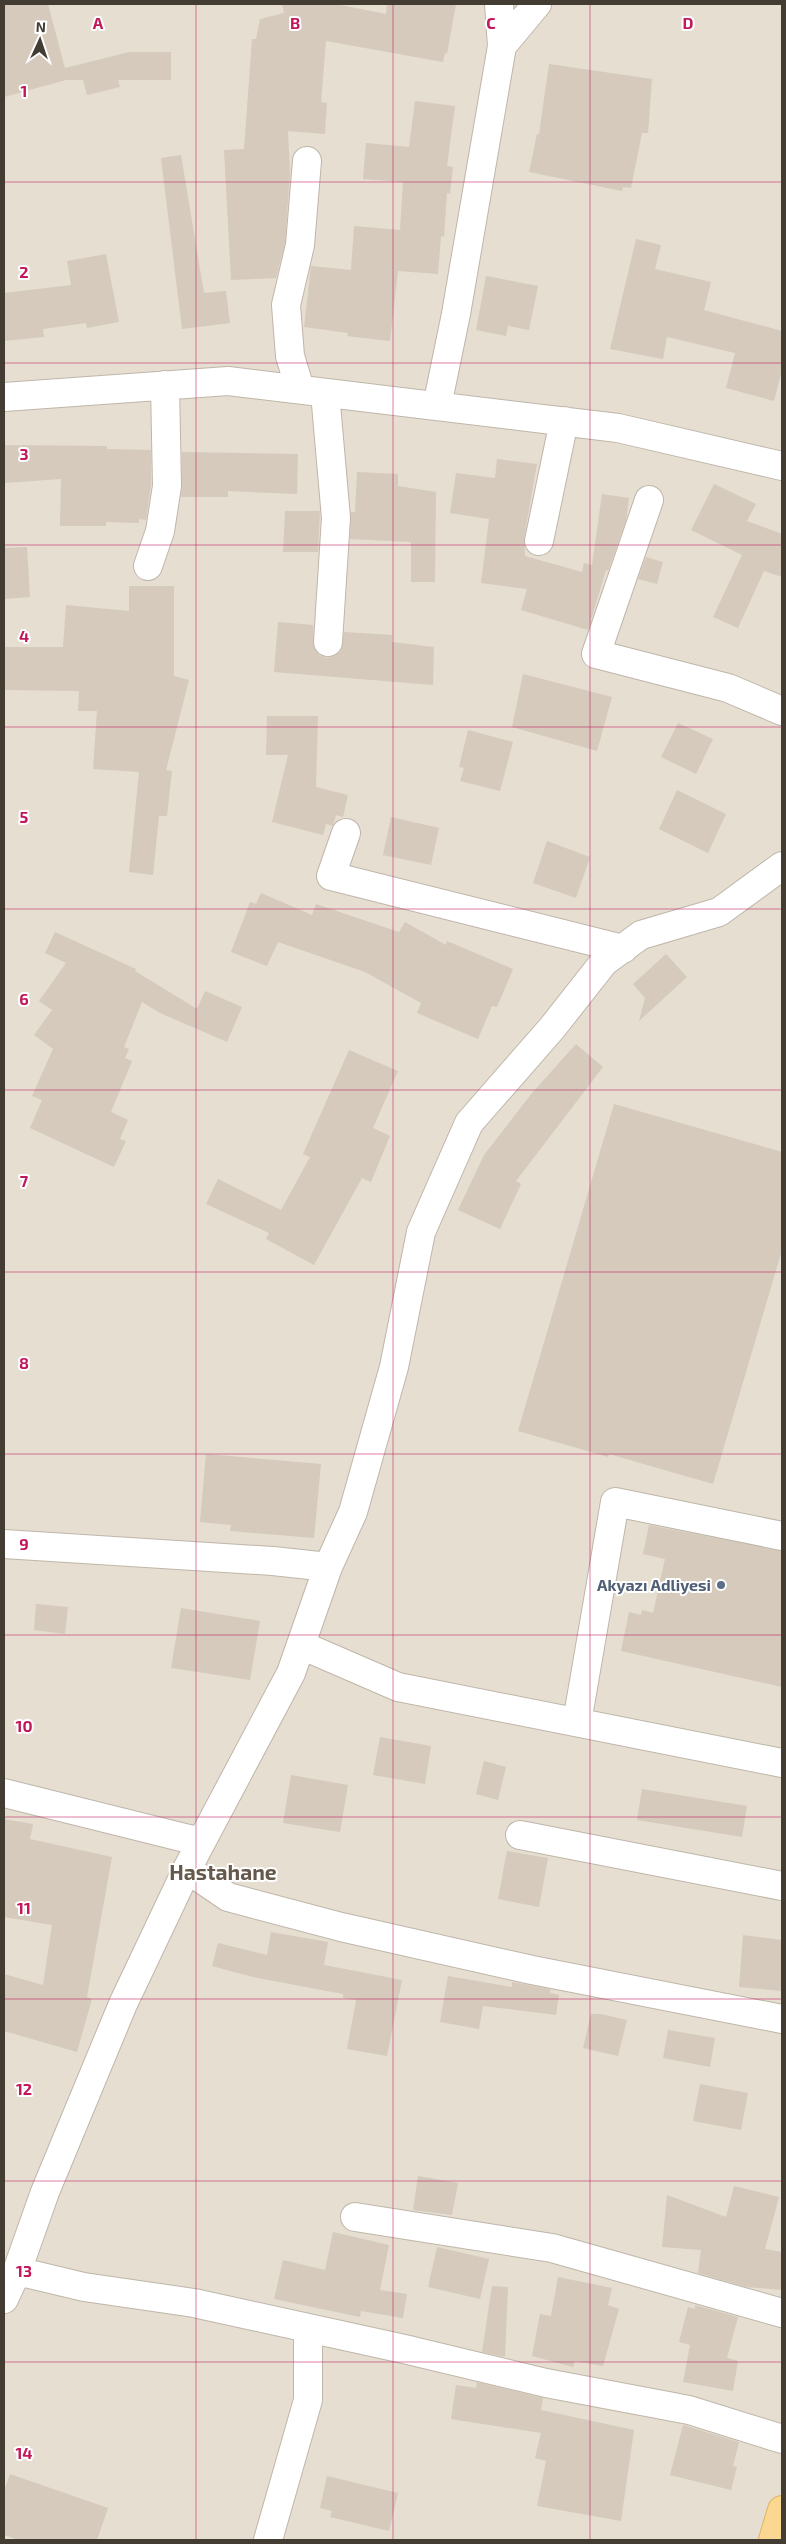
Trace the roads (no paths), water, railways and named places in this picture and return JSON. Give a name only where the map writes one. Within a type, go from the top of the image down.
[{"type":"main road","points":[[773,2540],[782,2510]]},
{"type":"street","points":[[438,406],[456,314],[502,46],[499,4]]},
{"type":"street","points":[[502,46],[536,4]]},
{"type":"street","points":[[307,161],[300,245],[286,305],[290,356],[313,391],[336,518],[328,642]]},
{"type":"street","points":[[4,397],[228,381],[618,428],[782,466]]},
{"type":"street","points":[[148,566],[160,531],[167,486],[165,385]]},
{"type":"street","points":[[539,541],[564,421]]},
{"type":"street","points":[[648,500],[596,654],[728,688],[782,711]]},
{"type":"street","points":[[346,833],[331,876],[623,949]]},
{"type":"street","points":[[4,2299],[17,2271],[45,2192],[123,2004],[187,1869],[291,1673],[328,1567],[353,1512],[394,1367],[421,1232],[469,1123],[552,1028],[604,962],[641,935],[719,912],[782,866]]},
{"type":"street","points":[[577,1722],[615,1502],[782,1536]]},
{"type":"street","points":[[4,1544],[274,1561],[328,1567]]},
{"type":"street","points":[[301,1645],[398,1687],[782,1763]]},
{"type":"street","points":[[4,1794],[201,1842]]},
{"type":"street","points":[[520,1835],[782,1886]]},
{"type":"street","points":[[187,1869],[228,1897],[341,1927],[532,1970],[782,2019]]},
{"type":"street","points":[[355,2217],[552,2248],[782,2314]]},
{"type":"street","points":[[17,2271],[84,2287],[194,2303],[546,2383],[689,2410],[782,2439]]},
{"type":"street","points":[[268,2540],[308,2400],[308,2328]]},
{"type":"place","name":"Akyazı Adliyesi","points":[[721,1585]]},
{"type":"district","name":"Hastahane","points":[[223,1873]]}]
